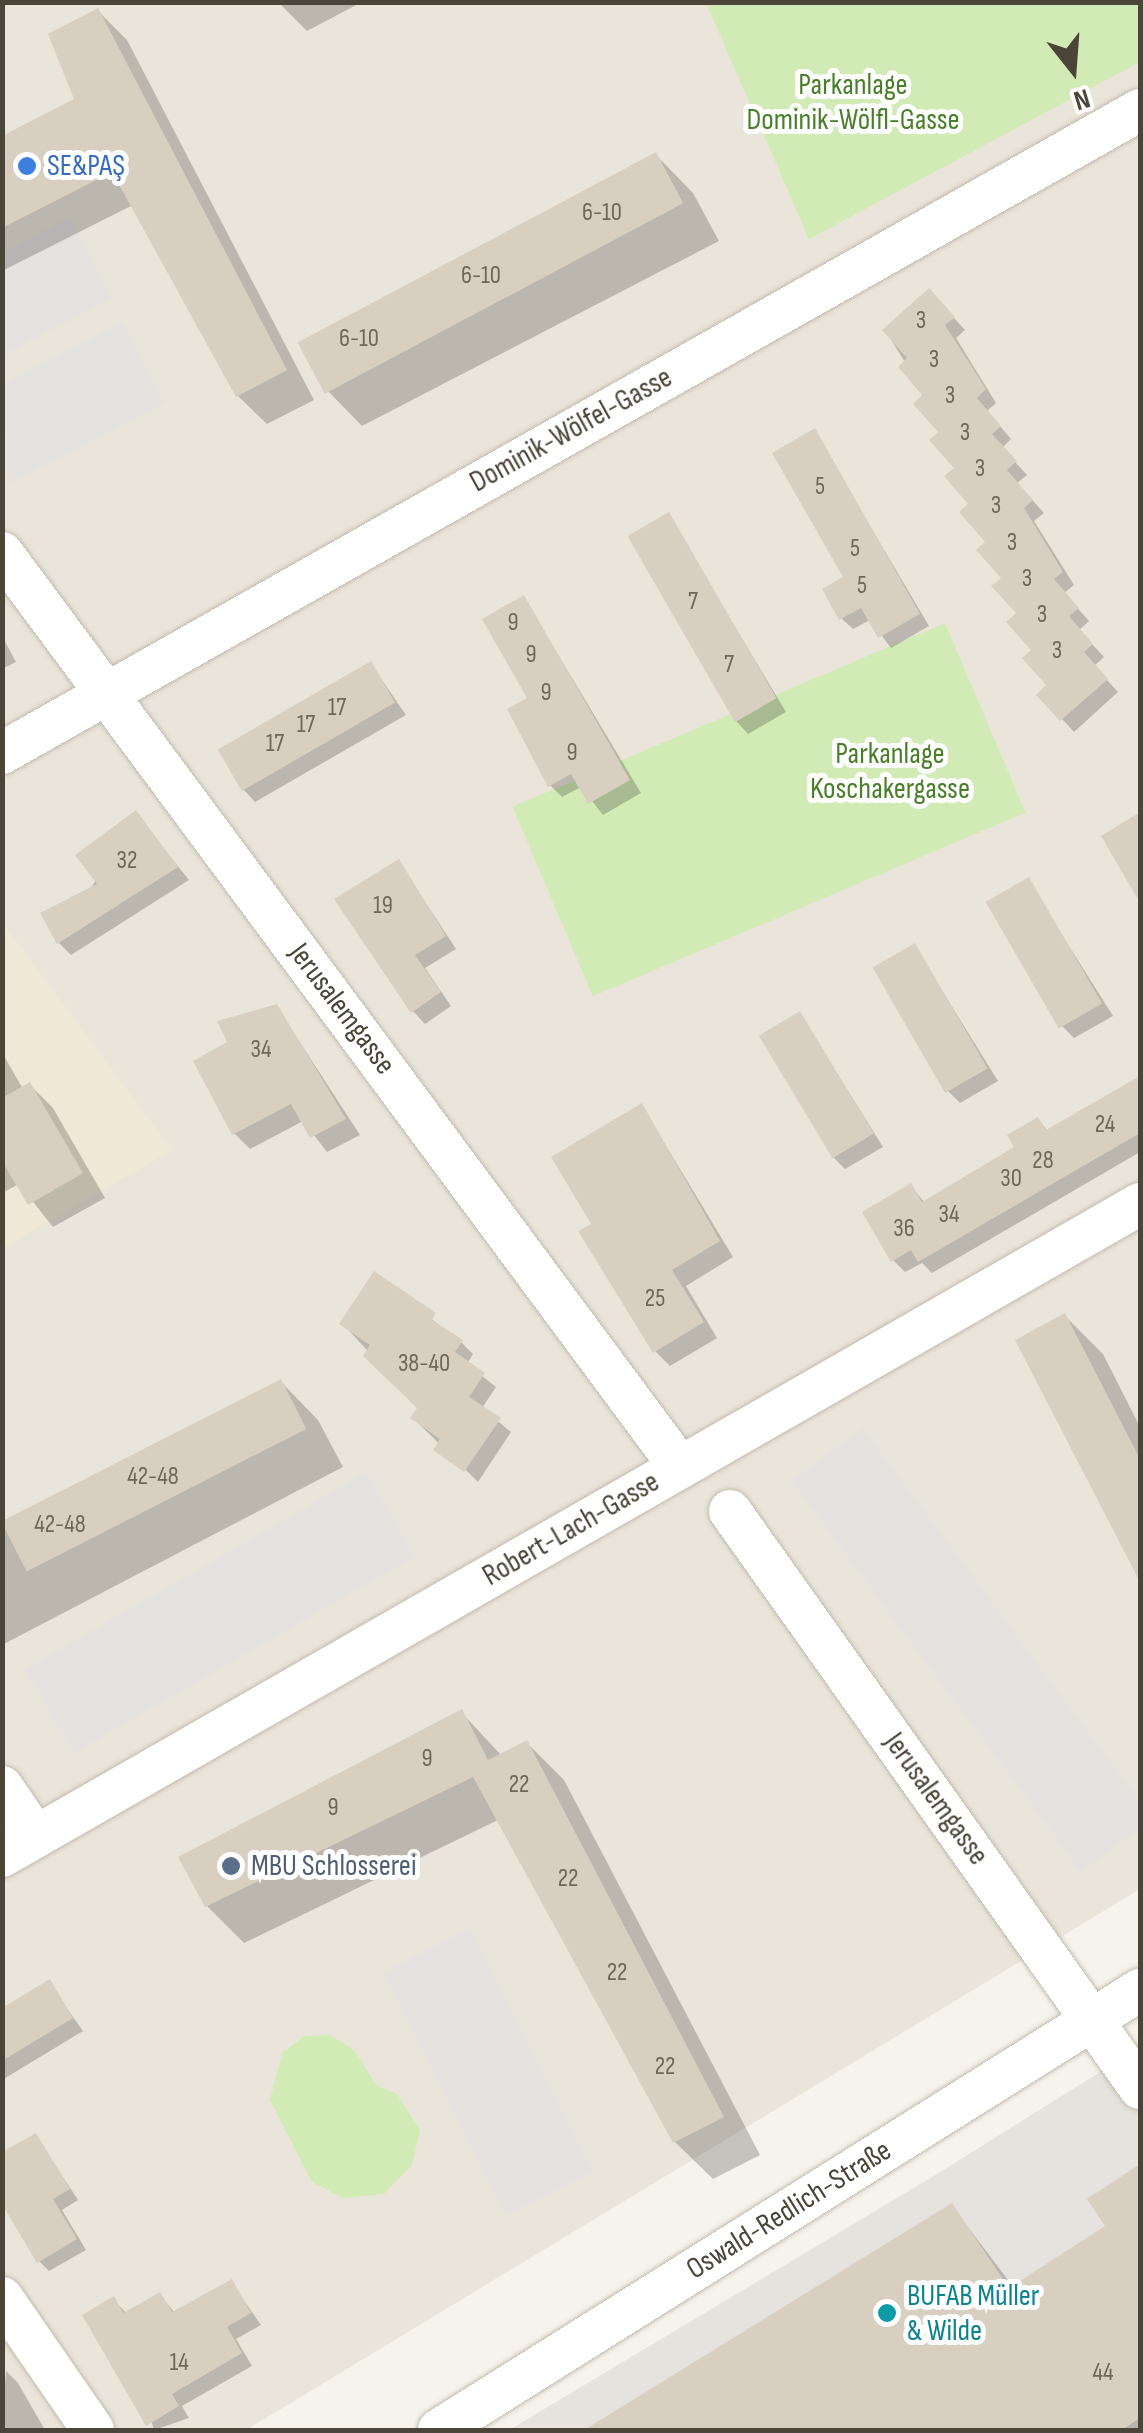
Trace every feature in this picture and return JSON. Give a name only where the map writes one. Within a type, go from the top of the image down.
[{"type":"street","name":"Dominik-Wölfel-Gasse","points":[[2,753],[1140,110]]},
{"type":"street","name":"Jerusalemgasse","points":[[2,553],[680,1467]]},
{"type":"street","name":"Robert-Lach-Gasse","points":[[19,1846],[1140,1204]]},
{"type":"street","name":"Jerusalemgasse","points":[[730,1512],[1140,2088]]},
{"type":"street","points":[[2,1787],[19,1846]]},
{"type":"street","name":"Oswald-Redlich-Straße","points":[[458,2425],[1140,1990]]},
{"type":"street","points":[[2,2298],[94,2430]]},
{"type":"shaded area","points":[[3,3],[1140,3],[1140,1889],[246,2430],[3,2430]]},
{"type":"shaded area","points":[[70,217],[112,298],[3,355],[3,252]]},
{"type":"shaded area","points":[[123,322],[165,403],[9,484],[3,384]]},
{"type":"shaded area","points":[[2,922],[172,1150],[3,1248],[2,1248]]},
{"type":"shaded area","points":[[863,1428],[1140,1801],[1140,1828],[1081,1872],[791,1481]]},
{"type":"shaded area","points":[[367,1472],[416,1556],[73,1754],[25,1670]]},
{"type":"shaded area","points":[[470,1928],[594,2171],[507,2216],[383,1972]]},
{"type":"shaded area","points":[[1140,2047],[1140,2430],[509,2430],[937,2174]]},
{"type":"green space","name":"Parkanlage Dominik-Wölfl-Gasse","points":[[706,3],[1140,3],[1140,62],[809,239]]},
{"type":"green space","name":"Parkanlage Koschakergasse","points":[[945,623],[1025,813],[593,996],[512,807]]},
{"type":"green space","points":[[330,2035],[354,2050],[377,2086],[397,2094],[420,2130],[412,2165],[384,2194],[343,2198],[312,2182],[270,2100],[282,2053],[305,2036]]},
{"type":"building","points":[[98,8],[287,370],[236,397],[112,172],[2,228],[2,136],[74,99],[48,34]]},
{"type":"building","points":[[656,152],[683,203],[325,394],[298,343]]},
{"type":"building","points":[[929,288],[955,317],[945,325],[986,389],[977,398],[1001,426],[992,434],[1017,461],[1007,470],[1033,500],[1024,508],[1063,572],[1054,579],[1079,608],[1069,616],[1093,644],[1084,652],[1108,679],[1060,721],[1036,695],[1046,685],[1022,658],[1031,650],[1006,622],[1016,613],[991,586],[1001,578],[976,550],[985,542],[959,512],[968,504],[944,476],[954,468],[929,440],[938,432],[913,404],[922,395],[898,367],[907,358],[882,330]]},
{"type":"building","points":[[815,428],[920,614],[878,638],[861,608],[839,620],[822,589],[843,577],[772,453]]},
{"type":"building","points":[[669,512],[776,698],[735,722],[627,536]]},
{"type":"building","points":[[524,595],[630,780],[588,804],[571,774],[548,787],[507,709],[527,698],[482,619]]},
{"type":"building","points":[[371,661],[395,703],[242,791],[218,750]]},
{"type":"building","points":[[136,810],[178,867],[57,944],[40,913],[97,884],[75,855]]},
{"type":"building","points":[[1140,812],[1140,903],[1101,836]]},
{"type":"building","points":[[399,859],[446,936],[415,955],[441,992],[411,1013],[334,899]]},
{"type":"building","points":[[1029,877],[1102,1003],[1059,1028],[986,902]]},
{"type":"building","points":[[915,943],[987,1069],[945,1093],[873,968]]},
{"type":"building","points":[[277,1004],[346,1119],[310,1138],[291,1104],[232,1135],[193,1061],[227,1042],[217,1021]]},
{"type":"building","points":[[800,1011],[874,1134],[833,1158],[759,1036]]},
{"type":"building","points":[[1140,1076],[1140,1133],[918,1262],[911,1250],[891,1262],[862,1212],[911,1183],[922,1202],[1014,1147],[1007,1135],[1038,1117],[1046,1130]]},
{"type":"building","points":[[30,1082],[83,1173],[28,1205],[2,1161],[2,1098]]},
{"type":"building","points":[[642,1103],[720,1241],[672,1270],[704,1322],[653,1353],[578,1231],[591,1224],[551,1157]]},
{"type":"building","points":[[374,1271],[436,1313],[432,1320],[463,1340],[455,1352],[485,1373],[469,1397],[501,1418],[464,1472],[433,1450],[440,1439],[410,1418],[417,1408],[363,1356],[370,1345],[339,1324]]},
{"type":"building","points":[[1065,1313],[1140,1459],[1140,1582],[1015,1340]]},
{"type":"building","points":[[281,1379],[306,1429],[27,1571],[2,1521]]},
{"type":"building","points":[[462,1709],[488,1760],[527,1740],[724,2117],[673,2143],[473,1777],[205,1907],[178,1857]]},
{"type":"building","points":[[50,1979],[73,2018],[2,2061],[2,2008]]},
{"type":"building","points":[[36,2133],[70,2189],[53,2199],[77,2239],[37,2263],[2,2204],[2,2152]]},
{"type":"building","name":"BUFAB Müller & Wilde","points":[[1140,2164],[1140,2418],[1122,2430],[584,2430],[952,2203],[1009,2288],[1105,2226],[1087,2199]]},
{"type":"building","points":[[232,2279],[251,2313],[227,2327],[242,2353],[172,2394],[179,2406],[146,2426],[82,2315],[114,2296],[123,2313],[160,2292],[172,2312]]},
{"type":"place","name":"SE&PAŞ","points":[[27,166]]},
{"type":"place","name":"MBU Schlosserei","points":[[231,1866]]},
{"type":"place","name":"BUFAB Müller & Wilde","points":[[887,2313]]}]
